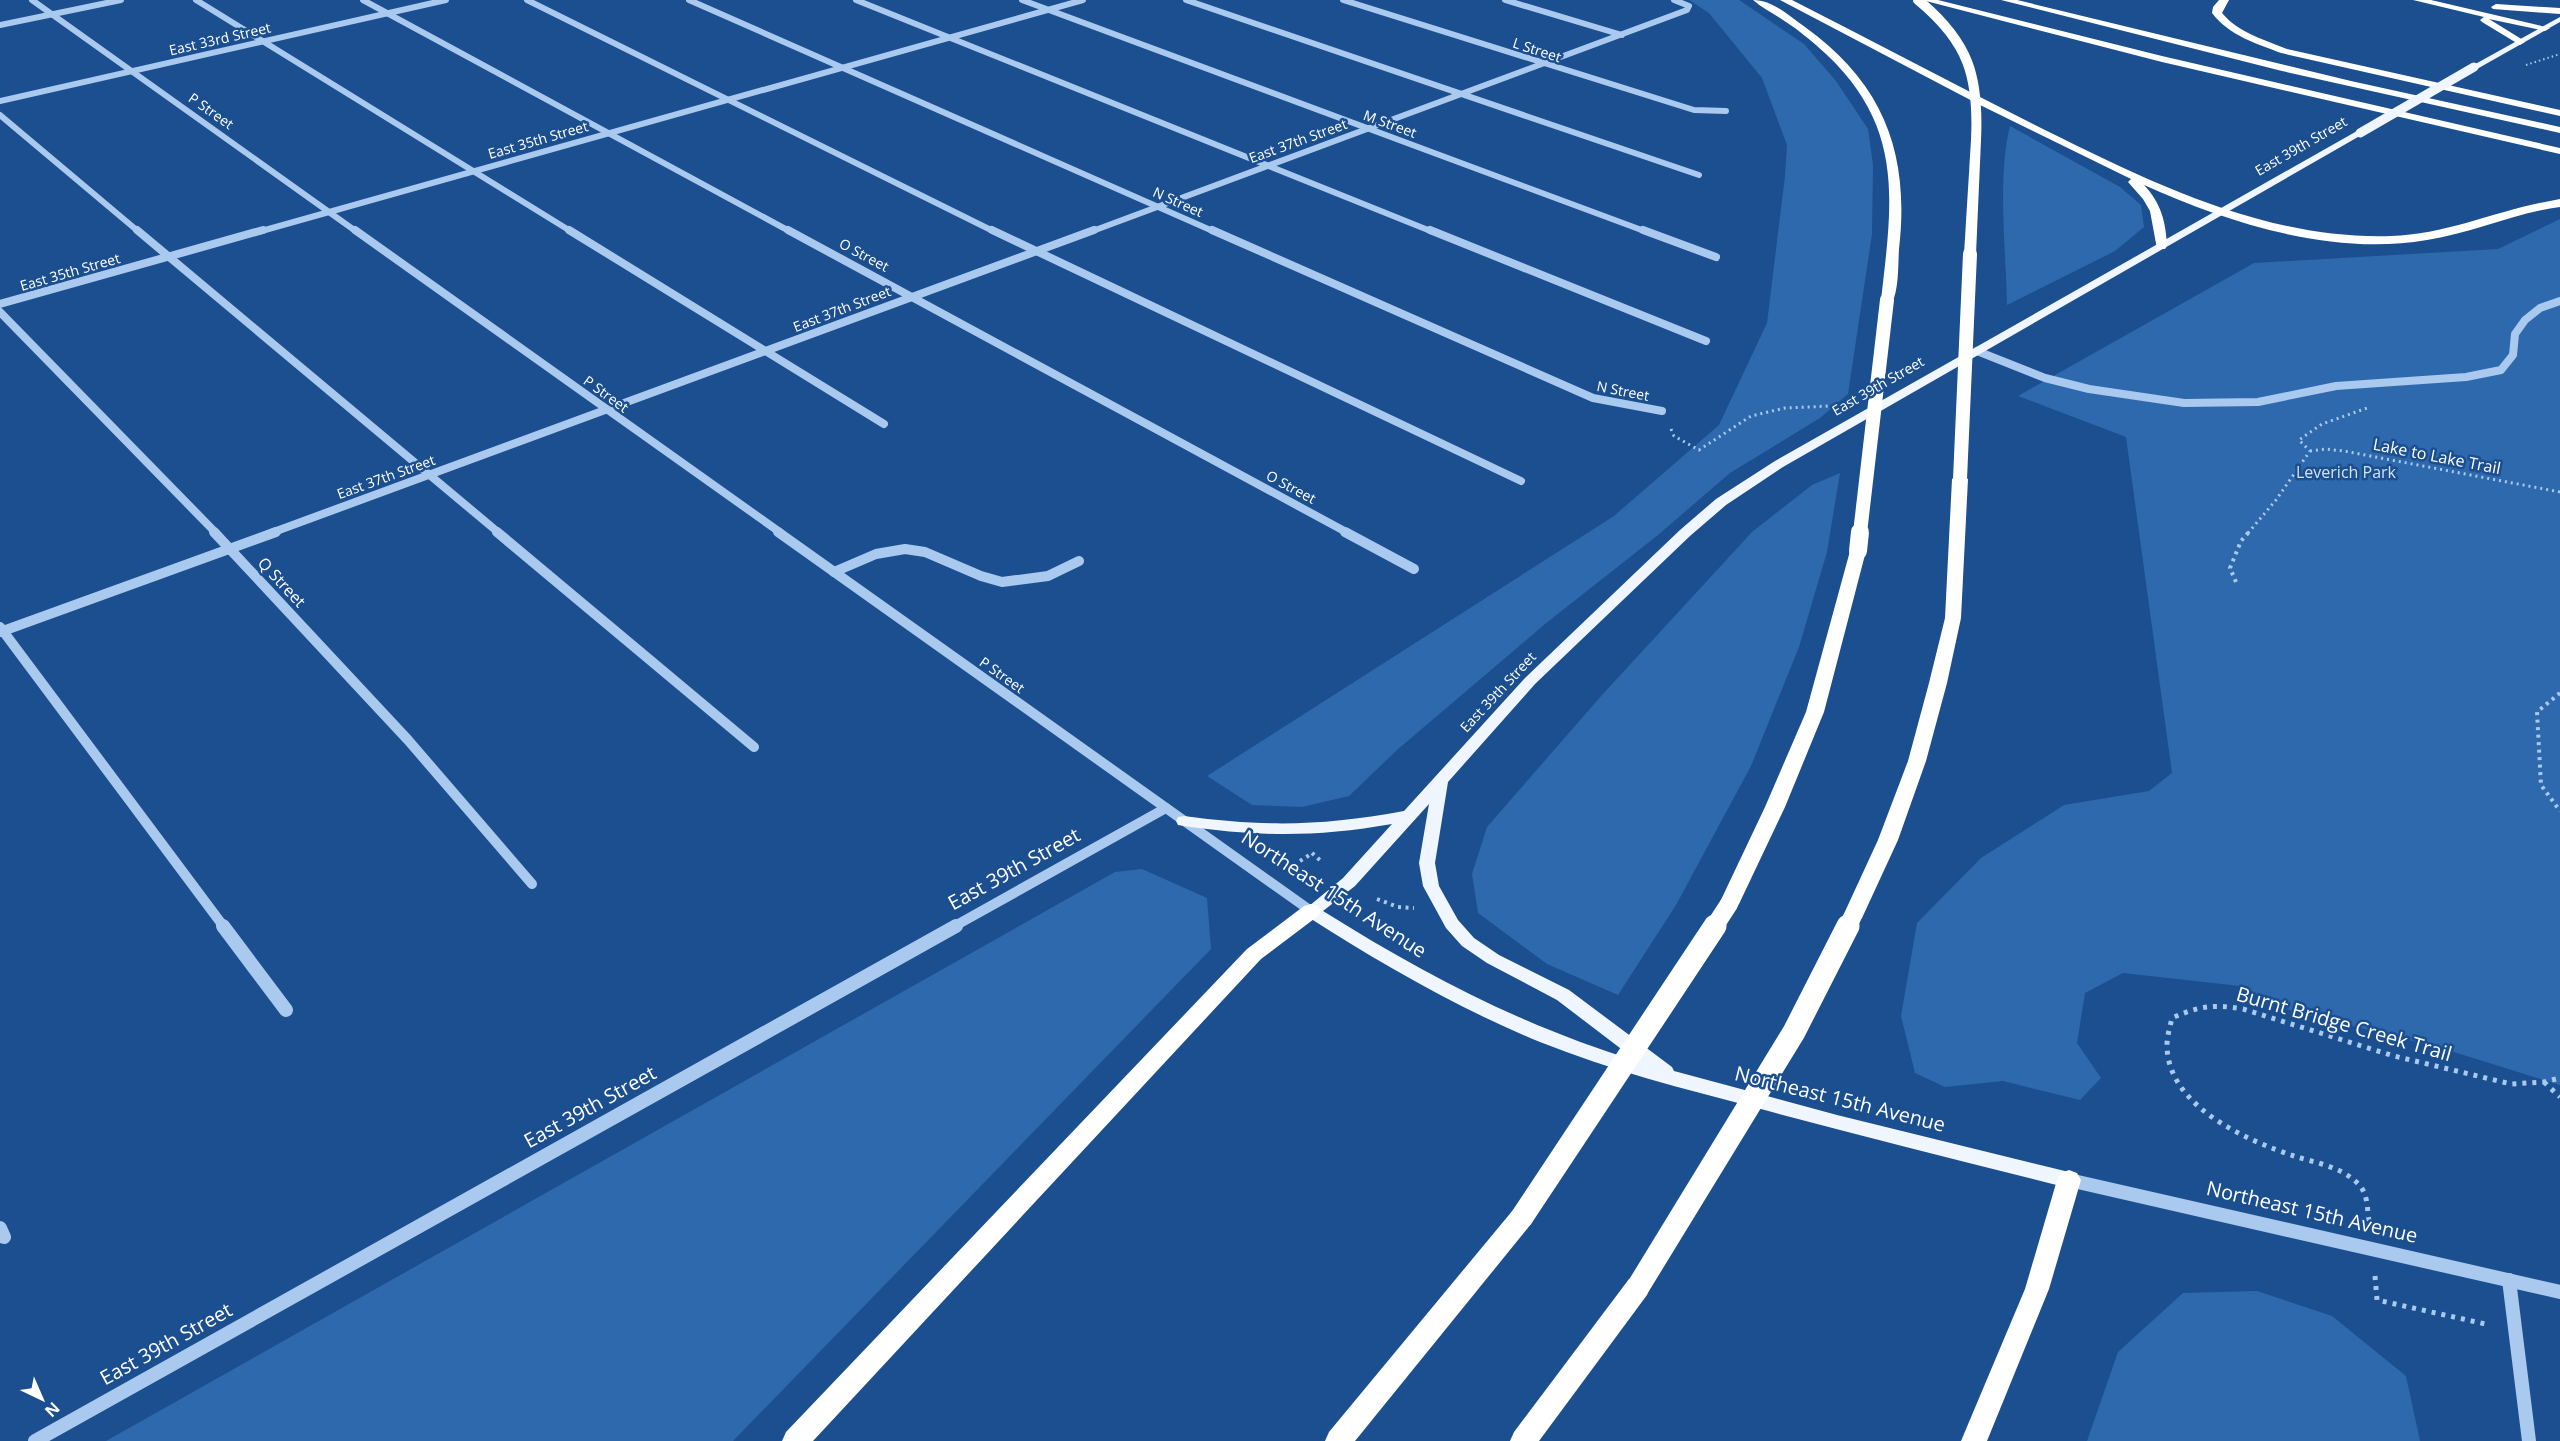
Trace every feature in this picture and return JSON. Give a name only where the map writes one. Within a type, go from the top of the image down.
[{"type":"highway","points":[[1338,1441],[1522,1217],[1729,904],[1775,807],[1815,712],[1858,551],[1887,300],[1895,221],[1896,183],[1890,145],[1881,118],[1860,84],[1837,58],[1814,38],[1758,0]]},
{"type":"highway","points":[[1785,0],[1940,82],[2129,176],[2224,211],[2302,233],[2371,240],[2444,233],[2525,209],[2560,203]]},
{"type":"highway","points":[[1523,1441],[1638,1287],[1794,1032],[1852,918],[1888,840],[1917,761],[1953,618],[1978,104],[1968,57],[1957,40],[1918,0]]},
{"type":"highway","points":[[1927,0],[2229,75],[2560,151]]},
{"type":"highway","points":[[2006,0],[2262,64],[2560,130]]},
{"type":"highway","points":[[2224,0],[2218,7],[2217,13],[2222,20],[2248,37],[2276,48],[2350,68],[2560,113]]},
{"type":"highway","points":[[2418,0],[2547,27]]},
{"type":"highway","points":[[2456,0],[2484,6],[2547,27]]},
{"type":"highway","points":[[2484,6],[2560,11]]},
{"type":"highway","points":[[2462,10],[2497,26],[2520,42]]},
{"type":"highway","points":[[2129,176],[2154,204],[2160,218],[2161,246]]},
{"type":"highway","points":[[795,1441],[1254,954],[1311,911]]},
{"type":"highway","points":[[1974,1441],[2037,1290],[2069,1180]]},
{"type":"main road","name":"East 39th Street","points":[[1311,911],[1349,882],[1530,681],[1685,532],[1721,502],[1779,464],[2560,19]]},
{"type":"main road","points":[[1440,780],[1427,863],[1431,886],[1452,924],[1468,942],[1493,959],[1563,995],[1675,1079]]},
{"type":"main road","points":[[1184,821],[1272,830],[1356,825],[1407,816]]},
{"type":"main road","name":"Northeast 15th Avenue","points":[[1311,911],[1386,958],[1481,1008],[1548,1037],[1675,1079],[1858,1129],[2069,1180]]},
{"type":"street","name":"P Street","points":[[32,0],[1166,808]]},
{"type":"street","points":[[0,26],[122,0]]},
{"type":"street","points":[[196,0],[884,423]]},
{"type":"street","name":"O Street","points":[[363,0],[1414,569]]},
{"type":"street","name":"East 33rd Street","points":[[0,101],[446,0]]},
{"type":"street","points":[[527,0],[727,100],[1310,383],[1521,481]]},
{"type":"street","name":"N Street","points":[[689,0],[1593,398],[1662,411]]},
{"type":"street","points":[[856,0],[1706,341]]},
{"type":"street","name":"M Street","points":[[1022,0],[1716,257]]},
{"type":"street","name":"East 35th Street","points":[[0,304],[1083,0]]},
{"type":"street","points":[[1186,0],[1699,175]]},
{"type":"street","name":"L Street","points":[[1343,0],[1544,65],[1694,110],[1726,111]]},
{"type":"street","points":[[1505,0],[1623,35]]},
{"type":"street","name":"East 37th Street","points":[[1,630],[607,411],[1687,10],[1689,6],[1674,0]]},
{"type":"street","points":[[0,115],[754,747]]},
{"type":"street","points":[[1977,351],[2046,378],[2089,389],[2184,403],[2258,402],[2336,386],[2466,377],[2501,370],[2513,355],[2515,334],[2525,320],[2540,308],[2560,301]]},
{"type":"street","name":"Q Street","points":[[0,312],[230,548],[408,740],[532,884]]},
{"type":"street","points":[[834,572],[876,554],[905,549],[925,552],[973,573],[1002,582],[1048,576],[1079,561]]},
{"type":"street","points":[[1,630],[286,1010]]},
{"type":"street","name":"Northeast 15th Avenue","points":[[1166,808],[1311,911]]},
{"type":"street","name":"East 39th Street","points":[[35,1441],[1166,808]]},
{"type":"street","name":"Northeast 15th Avenue","points":[[2069,1180],[2560,1292]]},
{"type":"street","points":[[2509,1280],[2529,1441]]},
{"type":"path","points":[[2236,582],[2230,568],[2241,541],[2276,500],[2310,451],[2299,440],[2305,433],[2358,413],[2397,393],[2406,380]]},
{"type":"path","points":[[1662,411],[1674,436],[1699,450],[1751,416],[1785,408],[1834,406]]},
{"type":"path","name":"Lake to Lake Trail","points":[[2310,451],[2325,449],[2344,451],[2560,492]]},
{"type":"path","points":[[2560,693],[2537,712],[2541,785],[2560,811]]},
{"type":"path","points":[[1300,861],[1312,853],[1323,863]]},
{"type":"path","points":[[1377,899],[1398,907],[1417,908]]},
{"type":"path","name":"Burnt Bridge Creek Trail","points":[[2367,1208],[2366,1195],[2348,1176],[2335,1169],[2286,1154],[2239,1133],[2209,1115],[2189,1099],[2176,1081],[2166,1048],[2172,1018],[2194,1008],[2217,1005],[2243,1009],[2394,1056],[2511,1083],[2544,1082],[2560,1078]]},
{"type":"path","points":[[2544,1082],[2560,1097]]},
{"type":"path","points":[[2377,1300],[2515,1331]]},
{"type":"green space","points":[[1689,0],[1739,0],[1804,44],[1836,81],[1868,129],[1873,165],[1872,234],[1848,394],[1820,418],[1730,473],[1658,535],[1545,624],[1397,750],[1349,796],[1302,807],[1252,805],[1207,776],[1614,516],[1719,425],[1767,323],[1787,145],[1762,78],[1709,13]]},
{"type":"green space","points":[[2010,126],[2120,187],[2141,205],[2144,227],[2115,251],[2007,305],[2003,191],[2006,146]]},
{"type":"green space","name":"Leverich Park","points":[[2560,219],[2560,1085],[2441,1048],[2292,1011],[2240,986],[2123,973],[2085,993],[2077,1043],[2101,1078],[2080,1100],[2003,1081],[1945,1087],[1915,1073],[1901,1016],[1917,923],[1981,858],[2064,805],[2149,791],[2172,773],[2126,437],[2018,396],[2254,263],[2498,249]]},
{"type":"green space","points":[[1840,473],[1827,552],[1799,647],[1751,766],[1676,905],[1618,995],[1547,964],[1478,913],[1472,874],[1487,827],[1602,695],[1752,532],[1812,485]]},
{"type":"green space","points":[[1142,869],[1207,898],[1211,949],[733,1441],[106,1441],[1115,872]]},
{"type":"green space","points":[[2257,1291],[2332,1316],[2406,1376],[2420,1441],[2087,1441],[2118,1352],[2183,1293]]}]
